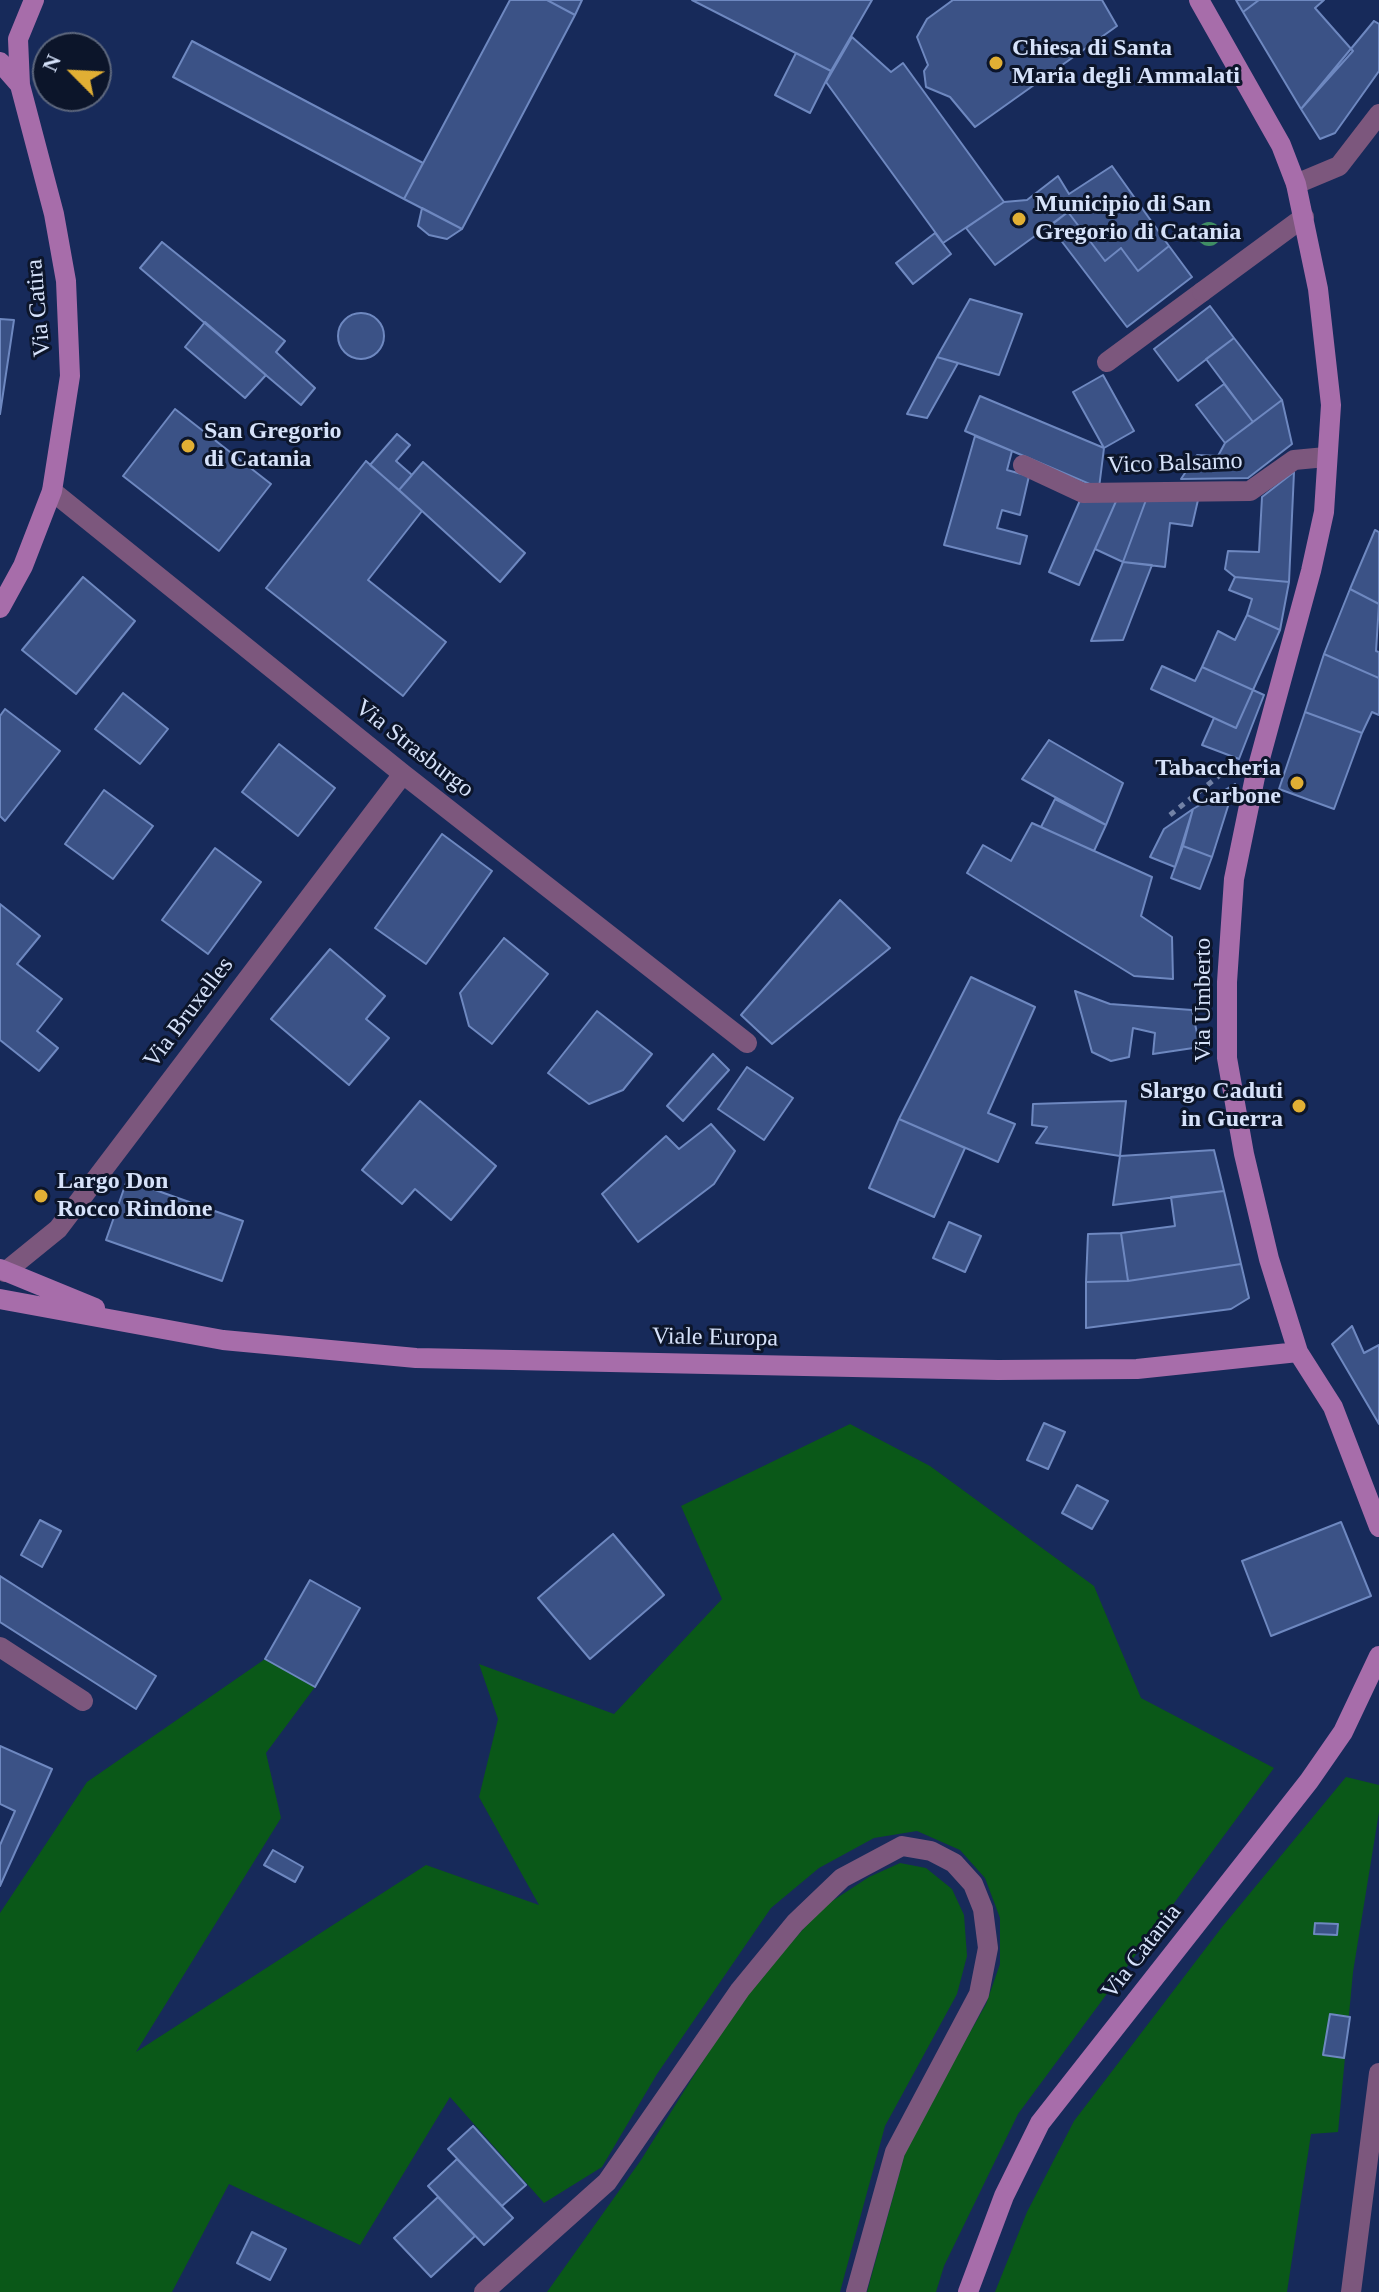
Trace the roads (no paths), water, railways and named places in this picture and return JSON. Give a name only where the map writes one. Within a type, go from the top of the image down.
[{"type":"main road","name":"Via Catira","points":[[0,608],[23,566],[52,491],[70,376],[66,281],[54,214],[20,85],[18,39],[34,0]]},
{"type":"main road","name":"Via Umberto","points":[[1199,0],[1281,145],[1296,184],[1318,289],[1331,405],[1324,512],[1255,777],[1234,879],[1227,982],[1227,1058],[1258,1214],[1298,1352],[1333,1407],[1379,1527]]},
{"type":"main road","points":[[0,62],[20,85]]},
{"type":"main road","name":"Viale Europa","points":[[2,1271],[132,1323]]},
{"type":"main road","name":"Viale Europa","points":[[3,1306],[132,1323],[223,1340],[447,1359],[998,1370],[1137,1369],[1298,1352]]},
{"type":"main road","name":"Via Catania","points":[[968,2292],[1004,2196],[1040,2123],[1309,1781],[1343,1732],[1379,1656]]},
{"type":"street","points":[[1296,184],[1339,166],[1379,114]]},
{"type":"street","points":[[1107,362],[1304,217]]},
{"type":"street","name":"Vico Balsamo","points":[[1023,465],[1083,493],[1250,491],[1294,460],[1326,457]]},
{"type":"street","name":"Via Strasburgo","points":[[52,491],[403,774],[747,1043]]},
{"type":"street","name":"Via Bruxelles","points":[[2,1271],[58,1229],[403,774]]},
{"type":"street","points":[[0,1647],[83,1701]]},
{"type":"street","points":[[484,2292],[607,2182],[740,1990],[795,1923],[842,1878],[902,1846],[931,1851],[954,1863],[973,1884],[983,1909],[988,1948],[979,1994],[895,2152],[856,2292]]},
{"type":"street","points":[[1351,2292],[1379,2073]]},
{"type":"place","name":"Chiesa di Santa Maria degli Ammalati","points":[[996,63]]},
{"type":"place","name":"Municipio di San Gregorio di Catania","points":[[1019,219]]},
{"type":"place","name":"San Gregorio di Catania","points":[[188,446]]},
{"type":"place","name":"Tabaccheria Carbone","points":[[1297,783]]},
{"type":"place","name":"Slargo Caduti in Guerra","points":[[1299,1106]]},
{"type":"place","name":"Largo Don Rocco Rindone","points":[[41,1196]]}]
